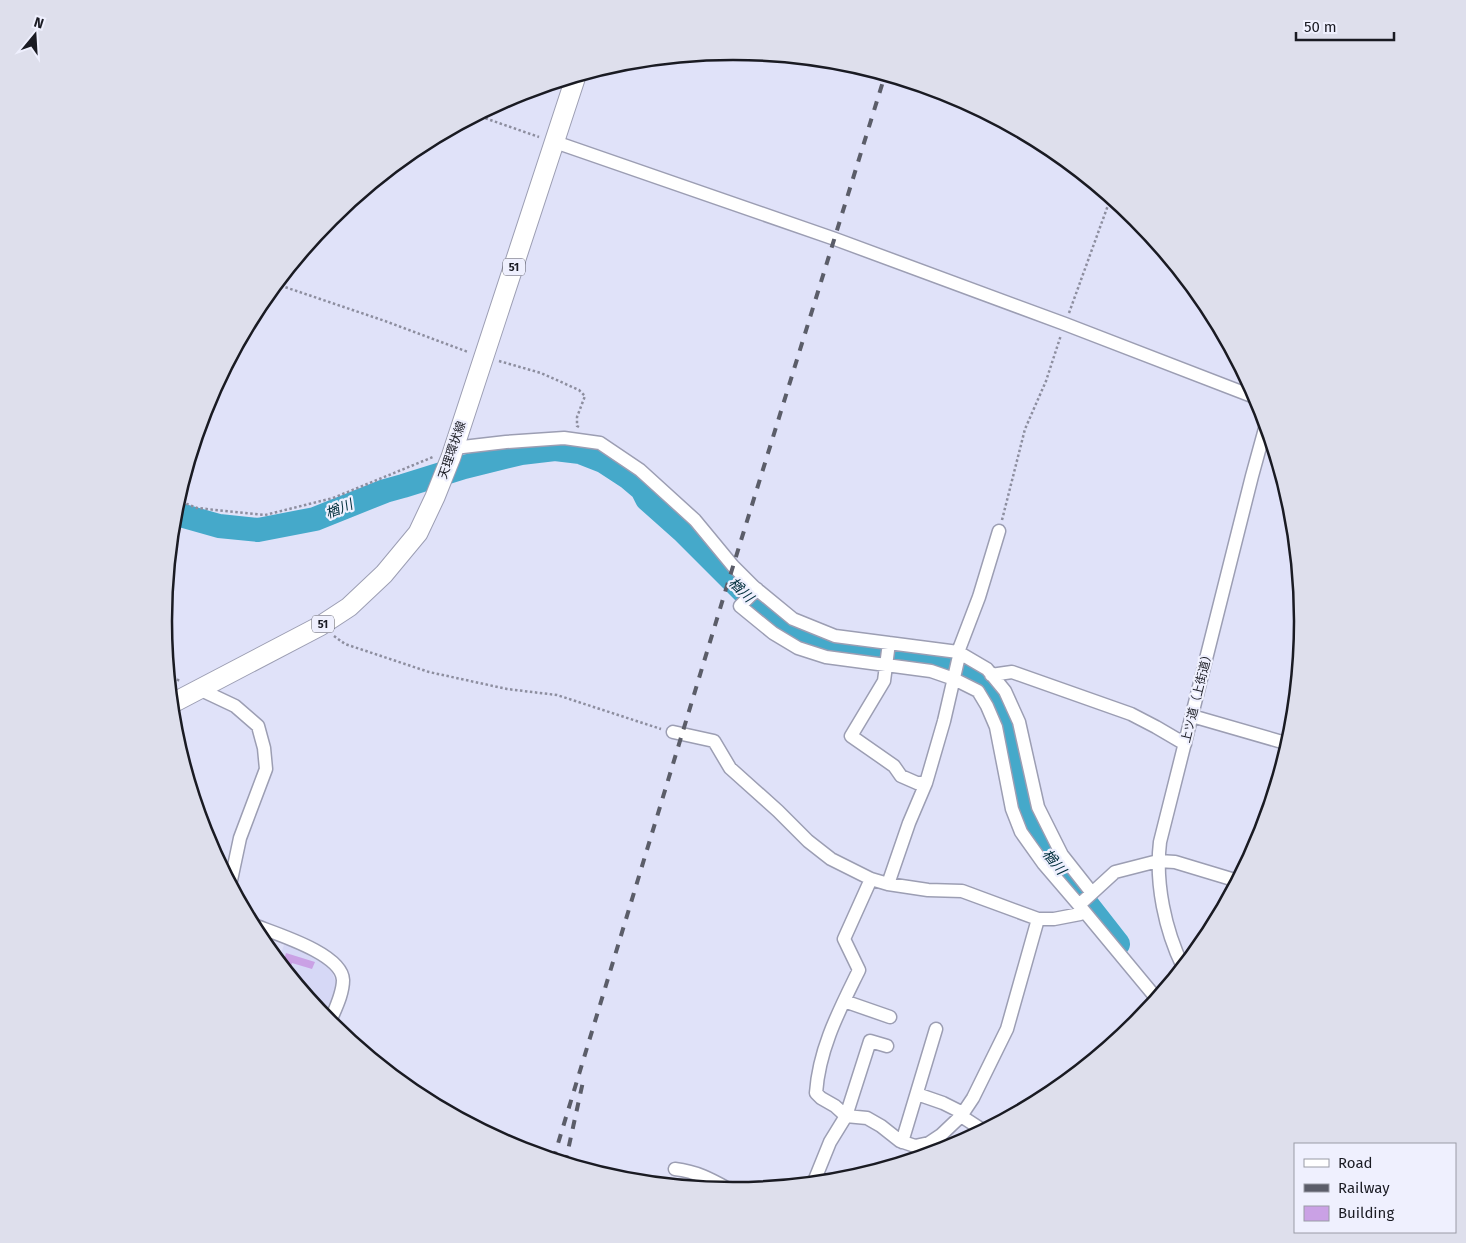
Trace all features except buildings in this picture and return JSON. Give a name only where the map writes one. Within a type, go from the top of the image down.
[{"type":"main road","name":"天理環状線","points":[[177,701],[320,626],[349,607],[384,574],[418,534],[435,497],[452,452],[574,84]]},
{"type":"street","points":[[555,142],[835,239],[1065,324],[1246,394]]},
{"type":"street","name":"上ツ道（上街道）","points":[[1180,961],[1164,917],[1158,861],[1160,842],[1263,436]]},
{"type":"street","points":[[452,452],[506,442],[564,438],[600,443],[640,470],[695,520],[733,566],[756,589],[793,619],[835,636],[958,654],[987,669],[1005,691],[1019,722],[1038,807],[1062,855],[1086,901],[1153,994]]},
{"type":"street","points":[[888,884],[909,823],[926,783],[944,721],[958,654],[979,597],[999,531]]},
{"type":"street","points":[[756,589],[740,606],[773,633],[798,648],[826,657],[931,671],[954,676],[978,691],[996,726],[1012,809],[1021,832],[1043,863],[1086,901]]},
{"type":"street","points":[[890,643],[884,681],[851,736],[894,766],[901,776],[926,783]]},
{"type":"street","points":[[991,674],[1012,672],[1132,714],[1185,744]]},
{"type":"street","points":[[199,689],[235,706],[258,726],[264,748],[266,769],[240,838],[232,875]]},
{"type":"street","points":[[1192,716],[1281,742]]},
{"type":"street","points":[[673,732],[714,741],[730,768],[808,841],[831,859],[871,879],[888,884],[928,890],[962,891],[1038,919],[1080,914],[1086,901],[1115,872],[1158,861],[1176,862],[1232,879]]},
{"type":"street","points":[[871,879],[844,939],[859,970],[834,1022],[824,1050],[817,1076],[816,1093],[846,1116],[867,1118],[902,1142],[915,1146],[929,1143],[942,1135],[962,1115],[973,1098],[1007,1029],[1038,919]]},
{"type":"street","points":[[264,929],[320,952],[336,964],[343,979],[340,995],[332,1015]]},
{"type":"street","points":[[844,1001],[890,1017]]},
{"type":"street","points":[[902,1142],[936,1029]]},
{"type":"street","points":[[816,1176],[830,1142],[846,1116],[870,1041],[887,1046]]},
{"type":"street","points":[[917,1094],[943,1103],[978,1126]]},
{"type":"street","points":[[674,1169],[703,1175],[717,1183]]},
{"type":"path","points":[[485,118],[555,142]]},
{"type":"path","points":[[999,531],[1025,429],[1046,381],[1109,204]]},
{"type":"path","points":[[283,286],[468,352]]},
{"type":"path","points":[[498,360],[541,373],[580,390],[585,396],[577,417],[577,426],[600,443]]},
{"type":"path","points":[[184,503],[197,508],[265,515],[333,498],[452,452]]},
{"type":"path","points":[[320,626],[345,644],[429,672],[508,688],[557,695],[673,732]]},
{"type":"shaded area","points":[[284,945],[290,946],[321,961],[332,972],[336,983],[336,997],[330,1013],[311,992],[281,953]]},
{"type":"waterway","name":"楢川","points":[[181,515],[219,526],[258,530],[315,519],[385,491],[464,467],[521,453],[555,449],[580,452],[603,461],[642,489],[647,499],[683,531],[769,617],[797,635],[827,645],[943,659],[974,672],[996,698],[1007,726],[1015,785],[1024,818],[1039,843],[1118,944]]},
{"type":"railway","points":[[555,1154],[726,589],[883,81]]},
{"type":"railway","points":[[566,1157],[584,1077]]}]
